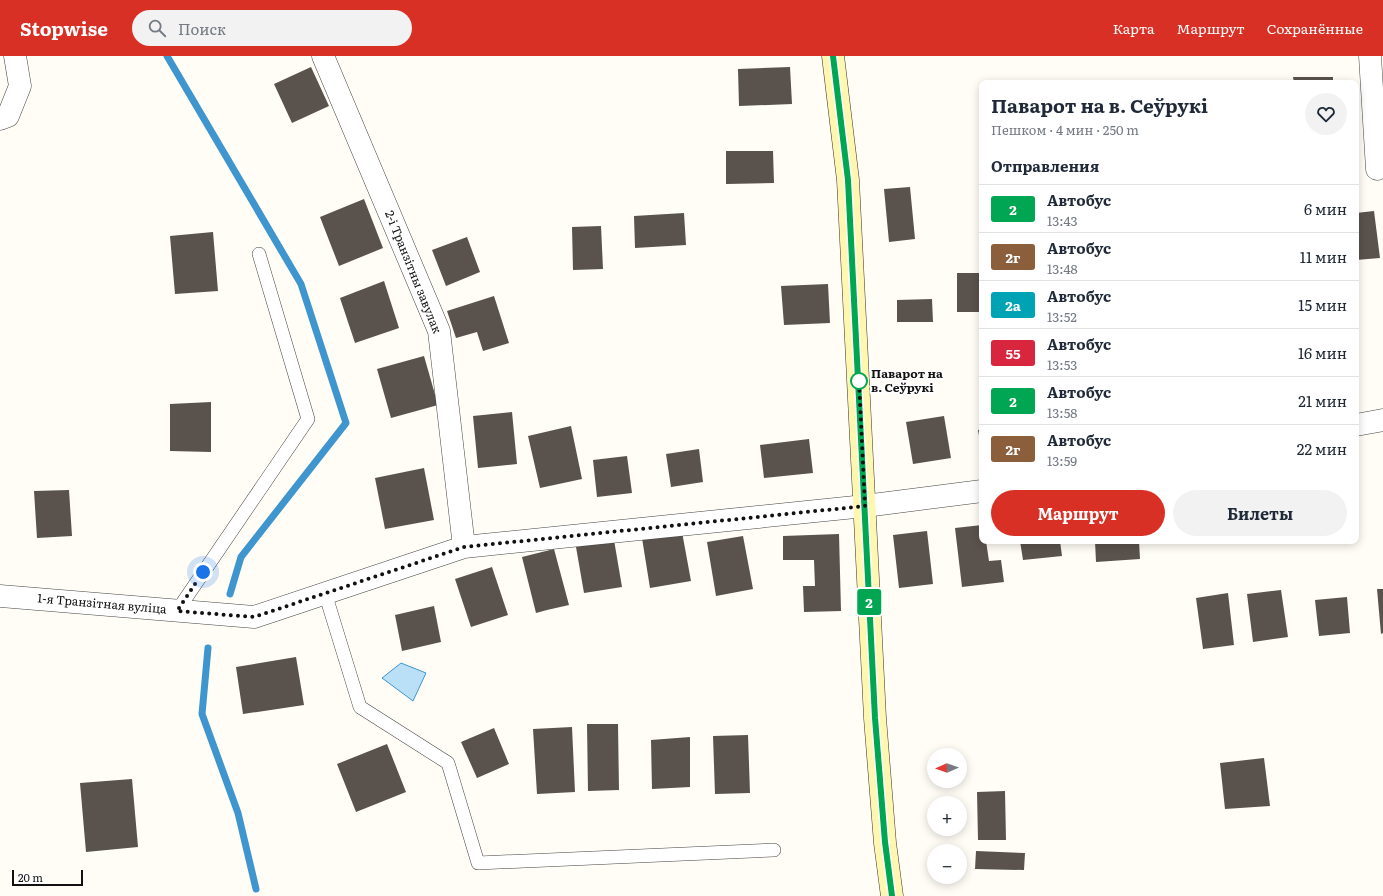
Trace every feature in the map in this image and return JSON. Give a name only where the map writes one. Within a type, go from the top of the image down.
[{"type":"street","points":[[0,119],[8,116],[20,86],[15,56]]},
{"type":"street","name":"2-і Транзітны завулак","points":[[323,56],[439,331],[464,547]]},
{"type":"street","points":[[833,56],[848,180],[875,718],[885,842],[892,896]]},
{"type":"street","points":[[1370,56],[1377,169]]},
{"type":"street","points":[[1359,424],[1383,420]]},
{"type":"street","name":"1-я Транзітная вуліца","points":[[0,596],[254,617],[464,547],[865,506],[979,491]]},
{"type":"lane","points":[[177,611],[308,419],[259,254]]},
{"type":"lane","points":[[325,593],[360,708],[448,763],[478,863],[774,850]]},
{"type":"water","points":[[401,663],[426,673],[413,701],[382,678]]},
{"type":"building","points":[[311,67],[329,106],[292,123],[274,84]]},
{"type":"building","points":[[790,67],[792,104],[739,106],[738,69]]},
{"type":"building","points":[[1293,77],[1333,77],[1333,80],[1294,80]]},
{"type":"building","points":[[726,151],[773,151],[774,183],[726,184]]},
{"type":"building","points":[[910,187],[915,239],[889,242],[884,189]]},
{"type":"building","points":[[364,199],[383,248],[339,266],[320,217]]},
{"type":"building","points":[[1374,211],[1380,258],[1359,260],[1359,213]]},
{"type":"building","points":[[684,213],[686,245],[635,248],[634,216]]},
{"type":"building","points":[[601,226],[603,269],[573,270],[572,227]]},
{"type":"building","points":[[213,232],[218,291],[175,294],[170,236]]},
{"type":"building","points":[[467,237],[480,272],[446,286],[432,250]]},
{"type":"building","points":[[957,273],[979,273],[979,312],[957,312]]},
{"type":"building","points":[[384,281],[399,328],[355,343],[340,298]]},
{"type":"building","points":[[828,284],[830,323],[784,325],[781,286]]},
{"type":"building","points":[[494,296],[509,343],[483,351],[477,332],[456,338],[447,311]]},
{"type":"building","points":[[932,299],[933,322],[897,322],[897,300]]},
{"type":"building","points":[[424,356],[438,405],[391,418],[377,369]]},
{"type":"building","points":[[211,402],[211,452],[170,451],[170,404]]},
{"type":"building","points":[[512,412],[517,464],[478,468],[473,416]]},
{"type":"building","points":[[944,416],[951,458],[913,464],[906,422]]},
{"type":"building","points":[[571,426],[582,479],[540,488],[528,436]]},
{"type":"building","points":[[809,439],[813,473],[764,478],[760,445]]},
{"type":"building","points":[[699,449],[703,482],[671,487],[666,454]]},
{"type":"building","points":[[627,456],[632,493],[597,497],[593,460]]},
{"type":"building","points":[[424,468],[434,520],[385,529],[375,478]]},
{"type":"building","points":[[69,490],[72,536],[37,538],[34,491]]},
{"type":"building","points":[[979,525],[979,544],[986,544],[989,561],[1001,560],[1004,582],[962,587],[955,528]]},
{"type":"building","points":[[927,531],[933,584],[899,588],[893,535]]},
{"type":"building","points":[[682,532],[691,581],[650,588],[642,538]]},
{"type":"building","points":[[839,534],[841,611],[804,612],[803,586],[815,586],[814,560],[783,560],[783,536]]},
{"type":"building","points":[[743,536],[753,589],[716,596],[707,542]]},
{"type":"building","points":[[614,540],[622,587],[584,593],[576,547]]},
{"type":"building","points":[[1020,544],[1060,544],[1062,556],[1023,560]]},
{"type":"building","points":[[1095,544],[1139,544],[1140,559],[1096,562]]},
{"type":"building","points":[[554,549],[569,605],[536,613],[522,557]]},
{"type":"building","points":[[492,567],[508,615],[471,627],[455,579]]},
{"type":"building","points":[[1377,589],[1383,589],[1383,633],[1381,634]]},
{"type":"building","points":[[1281,590],[1288,637],[1253,642],[1247,594]]},
{"type":"building","points":[[1228,593],[1234,645],[1203,649],[1196,598]]},
{"type":"building","points":[[1347,597],[1350,633],[1319,636],[1315,600]]},
{"type":"building","points":[[434,606],[441,642],[402,651],[395,615]]},
{"type":"building","points":[[296,657],[304,705],[243,714],[236,667]]},
{"type":"building","points":[[587,724],[618,724],[619,790],[588,791]]},
{"type":"building","points":[[572,727],[575,792],[537,794],[533,729]]},
{"type":"building","points":[[494,728],[509,764],[477,778],[461,742]]},
{"type":"building","points":[[748,735],[750,793],[715,794],[713,736]]},
{"type":"building","points":[[690,737],[690,787],[652,789],[651,740]]},
{"type":"building","points":[[387,744],[406,792],[356,812],[337,764]]},
{"type":"building","points":[[1264,758],[1270,806],[1225,809],[1220,763]]},
{"type":"building","points":[[132,779],[138,847],[86,852],[80,783]]},
{"type":"building","points":[[1005,791],[1006,840],[978,840],[977,792]]},
{"type":"building","points":[[976,851],[1025,853],[1024,870],[975,869]]},
{"type":"waterway","points":[[167,56],[301,284],[346,423],[241,557],[230,594]]},
{"type":"waterway","points":[[208,648],[202,714],[238,813],[256,889]]},
{"type":"bus line","name":"2","points":[[833,56],[848,180],[875,718],[885,842],[892,896]]},
{"type":"place","name":"Паварот на в. Сеўрукі","points":[[859,381]]},
{"type":"route","points":[[203,572],[177,611],[254,617],[464,547],[865,506],[859,381]]}]
